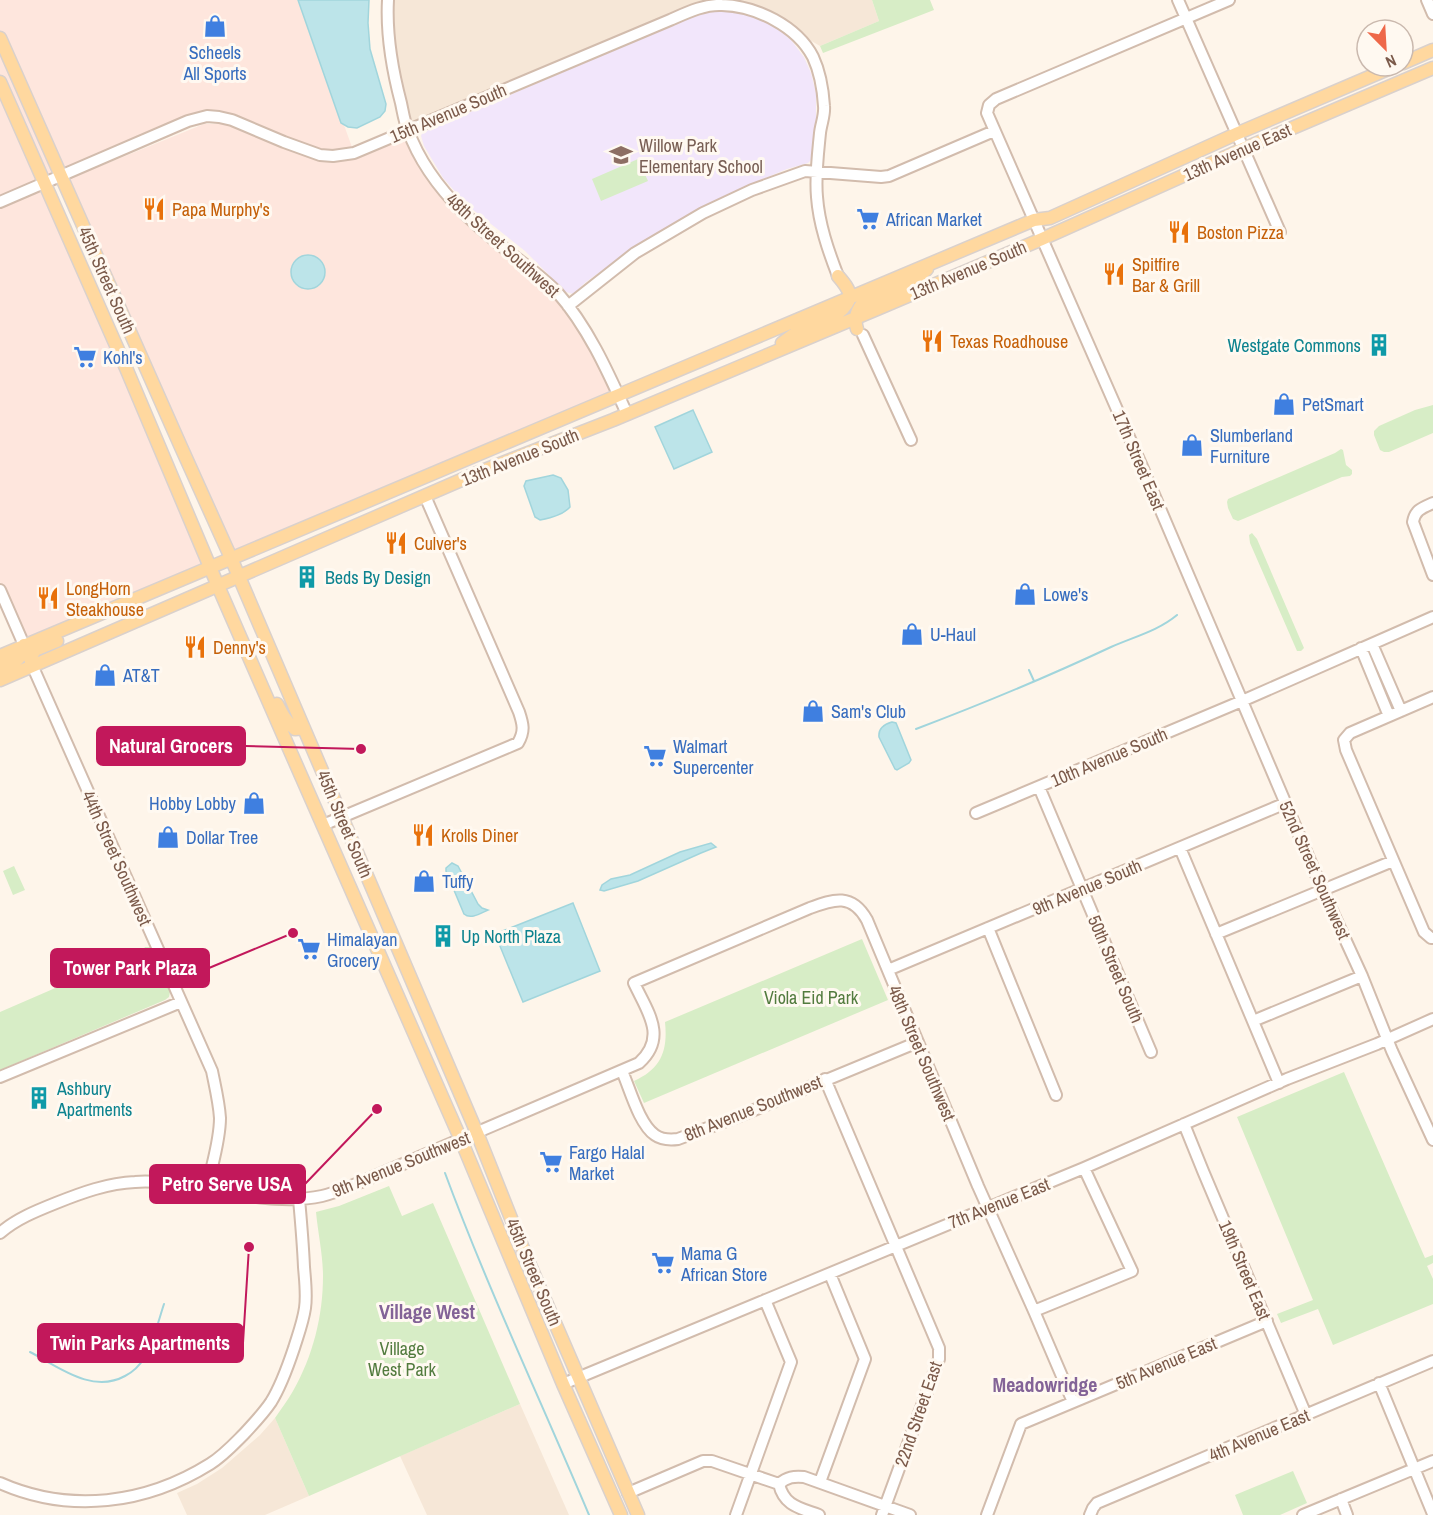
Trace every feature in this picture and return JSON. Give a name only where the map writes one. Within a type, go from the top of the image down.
[{"type":"main road","name":"45th Street South","points":[[0,39],[239,576],[638,1515]]},
{"type":"main road","points":[[1415,58],[1433,50]]},
{"type":"main road","name":"13th Avenue East","points":[[1042,238],[1243,148],[1433,68]]},
{"type":"main road","name":"13th Avenue East","points":[[1034,220],[1050,218],[1367,78]]},
{"type":"main road","name":"45th Street South","points":[[0,82],[393,983],[621,1515]]},
{"type":"main road","name":"13th Avenue South","points":[[0,656],[618,396],[828,306],[849,293],[882,284],[1034,220]]},
{"type":"main road","name":"13th Avenue South","points":[[0,680],[482,471],[627,414],[835,326],[859,327],[877,309],[1042,238]]},
{"type":"main road","points":[[73,248],[87,263],[100,291],[105,292],[111,289]]},
{"type":"main road","points":[[877,309],[866,316],[863,327],[859,327],[859,308],[863,303],[914,281],[934,262]]},
{"type":"main road","points":[[768,354],[797,332],[837,314],[847,303],[849,293],[838,276]]},
{"type":"main road","points":[[828,306],[836,300],[838,295],[838,276]]},
{"type":"main road","points":[[96,301],[106,309],[135,374],[146,382],[151,380]]},
{"type":"main road","points":[[134,389],[139,387],[149,392],[173,443],[194,476]]},
{"type":"main road","points":[[425,495],[424,486],[492,454],[503,444]]},
{"type":"main road","points":[[32,665],[30,658],[35,650],[81,630],[115,607]]},
{"type":"main road","points":[[0,668],[18,659],[23,654],[24,645]]},
{"type":"main road","points":[[248,652],[285,718],[295,729],[304,728]]},
{"type":"main road","points":[[284,737],[292,734],[299,737],[319,773],[326,780]]},
{"type":"main road","points":[[355,900],[369,915],[396,972],[401,976],[410,976]]},
{"type":"main road","points":[[393,983],[400,983],[411,993],[428,1031],[445,1059]]},
{"type":"street","name":"48th Street Southwest","points":[[388,0],[388,37],[392,66],[408,130],[430,172],[458,206],[513,256],[548,283],[568,306],[585,330],[627,414]]},
{"type":"street","points":[[1178,0],[1280,232]]},
{"type":"street","points":[[1186,18],[1229,0]]},
{"type":"street","points":[[1427,0],[1433,14]]},
{"type":"street","name":"15th Avenue South","points":[[0,202],[207,116],[232,120],[320,155],[354,153],[697,9],[720,5],[755,10],[778,21],[802,42],[812,57],[819,74],[824,108],[817,172],[818,210],[826,244],[838,276]]},
{"type":"street","name":"17th Street East","points":[[1186,18],[996,99],[989,105],[987,113],[1242,701]]},
{"type":"street","points":[[568,306],[635,253],[703,213],[752,190],[805,171],[890,176],[994,131]]},
{"type":"street","points":[[859,327],[911,440]]},
{"type":"street","points":[[323,825],[518,743],[522,736],[524,728],[519,712],[425,495]]},
{"type":"street","points":[[1433,503],[1421,508],[1415,514],[1413,522],[1433,575]]},
{"type":"street","points":[[2,594],[24,645]]},
{"type":"street","name":"10th Avenue South","points":[[976,813],[1242,701],[1433,617]]},
{"type":"street","points":[[1372,644],[1401,711]]},
{"type":"street","points":[[1361,648],[1389,716]]},
{"type":"street","name":"44th Street Southwest","points":[[32,665],[212,1071],[220,1120],[207,1189]]},
{"type":"street","points":[[1433,697],[1350,733],[1344,740],[1346,750],[1424,932],[1433,938]]},
{"type":"street","name":"52nd Street Southwest","points":[[1242,701],[1388,1039]]},
{"type":"street","name":"50th Street South","points":[[1039,787],[1151,1052]]},
{"type":"street","name":"9th Avenue South","points":[[888,970],[1286,803]]},
{"type":"street","points":[[1180,848],[1279,1083]]},
{"type":"street","points":[[1216,934],[1393,861]]},
{"type":"street","name":"9th Avenue Southwest","points":[[0,1233],[36,1211],[71,1197],[100,1187],[136,1182],[183,1185],[275,1199],[320,1196],[337,1192],[639,1063],[653,1044],[654,1034],[652,1022],[633,983],[810,908],[830,901],[850,902]]},
{"type":"street","name":"48th Street Southwest","points":[[850,902],[863,914],[888,970],[987,1208],[1073,1402]]},
{"type":"street","points":[[988,928],[1056,1095]]},
{"type":"street","points":[[1253,1021],[1362,976]]},
{"type":"street","points":[[0,1077],[181,1002]]},
{"type":"street","name":"7th Avenue East","points":[[564,1384],[830,1275],[1433,1019]]},
{"type":"street","points":[[1388,1039],[1432,1138]]},
{"type":"street","name":"8th Avenue Southwest","points":[[622,1071],[642,1117],[650,1129],[655,1135],[670,1140],[693,1134],[918,1042]]},
{"type":"street","name":"22nd Street East","points":[[825,1079],[939,1348],[939,1359],[883,1510]]},
{"type":"street","name":"19th Street East","points":[[1184,1124],[1306,1415]]},
{"type":"street","points":[[1034,1311],[1132,1271],[1084,1168]]},
{"type":"street","points":[[0,1484],[48,1498],[71,1501],[111,1501],[173,1483],[212,1463],[231,1448],[271,1402],[285,1375],[298,1335],[305,1308],[306,1289],[299,1198]]},
{"type":"street","points":[[820,1482],[865,1359],[830,1275]]},
{"type":"street","points":[[736,1515],[792,1362],[765,1300]]},
{"type":"street","name":"5th Avenue East","points":[[987,1515],[1021,1424],[1267,1321]]},
{"type":"street","name":"4th Avenue East","points":[[1090,1515],[1097,1503],[1433,1360]]},
{"type":"street","points":[[1379,1383],[1433,1514]]},
{"type":"street","points":[[628,1493],[703,1461],[712,1461],[779,1484]]},
{"type":"street","points":[[1304,1515],[1433,1461]]},
{"type":"street","points":[[779,1484],[795,1476],[804,1477],[883,1510],[910,1515]]},
{"type":"street","points":[[779,1484],[781,1492],[791,1504],[819,1515]]},
{"type":"street","points":[[1341,1499],[1347,1515]]},
{"type":"shaded area","points":[[0,0],[299,0],[353,150],[329,153],[210,110],[169,123],[0,198]]},
{"type":"shaded area","points":[[394,0],[730,0],[700,5],[411,124],[395,59],[391,18]]},
{"type":"shaded area","points":[[732,0],[872,0],[879,21],[820,46],[803,36],[770,10]]},
{"type":"shaded area","name":"Willow Park Elementary School","points":[[726,10],[758,17],[774,26],[791,40],[804,57],[816,93],[812,159],[808,163],[744,187],[676,223],[625,254],[573,294],[566,292],[525,251],[467,205],[443,178],[424,146],[422,133],[679,22],[705,13]]},
{"type":"shaded area","points":[[204,124],[229,124],[324,161],[353,159],[407,137],[425,176],[466,220],[563,304],[587,343],[611,394],[234,554],[66,180]]},
{"type":"shaded area","points":[[43,191],[207,566],[26,641],[0,582],[0,208]]},
{"type":"shaded area","points":[[520,1404],[569,1515],[427,1515],[400,1456]]},
{"type":"shaded area","points":[[275,1418],[309,1496],[265,1515],[187,1515],[177,1493],[197,1484],[222,1468],[260,1435]]},
{"type":"green space","points":[[872,0],[930,0],[934,10],[823,53],[820,46],[879,21]]},
{"type":"green space","points":[[638,159],[648,181],[601,201],[592,179]]},
{"type":"green space","points":[[1433,405],[1433,433],[1389,452],[1380,450],[1374,435],[1374,431],[1379,426],[1415,410]]},
{"type":"green space","points":[[1341,449],[1346,465],[1352,470],[1350,476],[1342,477],[1238,521],[1233,519],[1228,508],[1228,499]]},
{"type":"green space","points":[[1252,533],[1257,539],[1304,648],[1301,651],[1297,651],[1250,543],[1249,535]]},
{"type":"green space","points":[[14,866],[25,890],[13,895],[3,871]]},
{"type":"green space","name":"Viola Eid Park","points":[[862,939],[888,1000],[644,1103],[634,1081],[651,1071],[661,1058],[665,1042],[665,1022]]},
{"type":"green space","points":[[145,947],[151,947],[170,992],[169,997],[0,1070],[0,1012],[143,950]]},
{"type":"green space","points":[[1344,1072],[1425,1258],[1433,1255],[1433,1263],[1427,1266],[1433,1279],[1433,1304],[1333,1345],[1318,1309],[1281,1323],[1277,1314],[1313,1300],[1237,1117]]},
{"type":"green space","name":"Village West Park","points":[[389,1186],[402,1216],[433,1203],[520,1404],[309,1496],[275,1418],[300,1378],[319,1321],[323,1276],[316,1212],[339,1206]]},
{"type":"green space","points":[[1293,1471],[1307,1503],[1280,1515],[1243,1515],[1235,1495]]},
{"type":"water","points":[[298,0],[369,0],[370,49],[386,104],[385,111],[380,117],[357,128],[341,123]]},
{"type":"water","points":[[308,255],[320,260],[325,272],[320,284],[308,289],[296,284],[291,272],[296,260]]},
{"type":"water","points":[[693,410],[712,452],[674,469],[655,427]]},
{"type":"water","points":[[553,475],[561,478],[568,490],[570,507],[560,514],[540,520],[535,517],[524,486],[526,481]]},
{"type":"water","points":[[892,722],[896,723],[911,760],[897,770],[879,737],[882,727]]},
{"type":"water","points":[[711,843],[716,847],[638,881],[604,891],[600,890],[602,885],[611,879],[630,875],[680,852]]},
{"type":"water","points":[[452,863],[458,866],[478,904],[488,910],[473,916],[464,914],[446,871]]},
{"type":"water","points":[[573,903],[600,971],[523,1002],[495,934]]},
{"type":"waterway","points":[[916,729],[1063,669],[1162,625],[1177,615]]},
{"type":"waterway","points":[[1029,670],[1034,681]]},
{"type":"waterway","points":[[445,1173],[497,1302],[589,1515]]},
{"type":"waterway","points":[[30,1352],[76,1376],[100,1382],[113,1381],[131,1372],[143,1360],[151,1345],[164,1304]]},
{"type":"place","name":"Scheels All Sports","points":[[215,26]]},
{"type":"place","name":"Willow Park Elementary School","points":[[621,155]]},
{"type":"place","name":"Papa Murphy's","points":[[154,209]]},
{"type":"place","name":"African Market","points":[[868,219]]},
{"type":"place","name":"Boston Pizza","points":[[1179,232]]},
{"type":"place","name":"Spitfire Bar & Grill","points":[[1114,274]]},
{"type":"place","name":"Texas Roadhouse","points":[[932,341]]},
{"type":"place","name":"Westgate Commons","points":[[1379,345]]},
{"type":"place","name":"Kohl's","points":[[85,357]]},
{"type":"place","name":"PetSmart","points":[[1284,404]]},
{"type":"place","name":"Slumberland Furniture","points":[[1192,445]]},
{"type":"place","name":"Culver's","points":[[396,543]]},
{"type":"place","name":"Beds By Design","points":[[307,577]]},
{"type":"place","name":"Lowe's","points":[[1025,594]]},
{"type":"place","name":"LongHorn Steakhouse","points":[[48,598]]},
{"type":"place","name":"U-Haul","points":[[912,634]]},
{"type":"place","name":"Denny's","points":[[195,647]]},
{"type":"place","name":"AT&T","points":[[105,675]]},
{"type":"place","name":"Sam's Club","points":[[813,711]]},
{"type":"place","name":"Natural Grocers","points":[[361,749]]},
{"type":"place","name":"Walmart Supercenter","points":[[655,756]]},
{"type":"place","name":"Hobby Lobby","points":[[254,803]]},
{"type":"place","name":"Krolls Diner","points":[[423,835]]},
{"type":"place","name":"Dollar Tree","points":[[168,837]]},
{"type":"place","name":"Tuffy","points":[[424,881]]},
{"type":"place","name":"Tower Park Plaza","points":[[293,933]]},
{"type":"place","name":"Up North Plaza","points":[[443,936]]},
{"type":"place","name":"Himalayan Grocery","points":[[309,949]]},
{"type":"place","name":"Ashbury Apartments","points":[[39,1098]]},
{"type":"place","name":"Petro Serve USA","points":[[377,1109]]},
{"type":"place","name":"Fargo Halal Market","points":[[551,1162]]},
{"type":"place","name":"Twin Parks Apartments","points":[[249,1247]]},
{"type":"place","name":"Mama G African Store","points":[[663,1263]]},
{"type":"district","name":"Village West","points":[[427,1311]]},
{"type":"district","name":"Meadowridge","points":[[1045,1384]]}]
